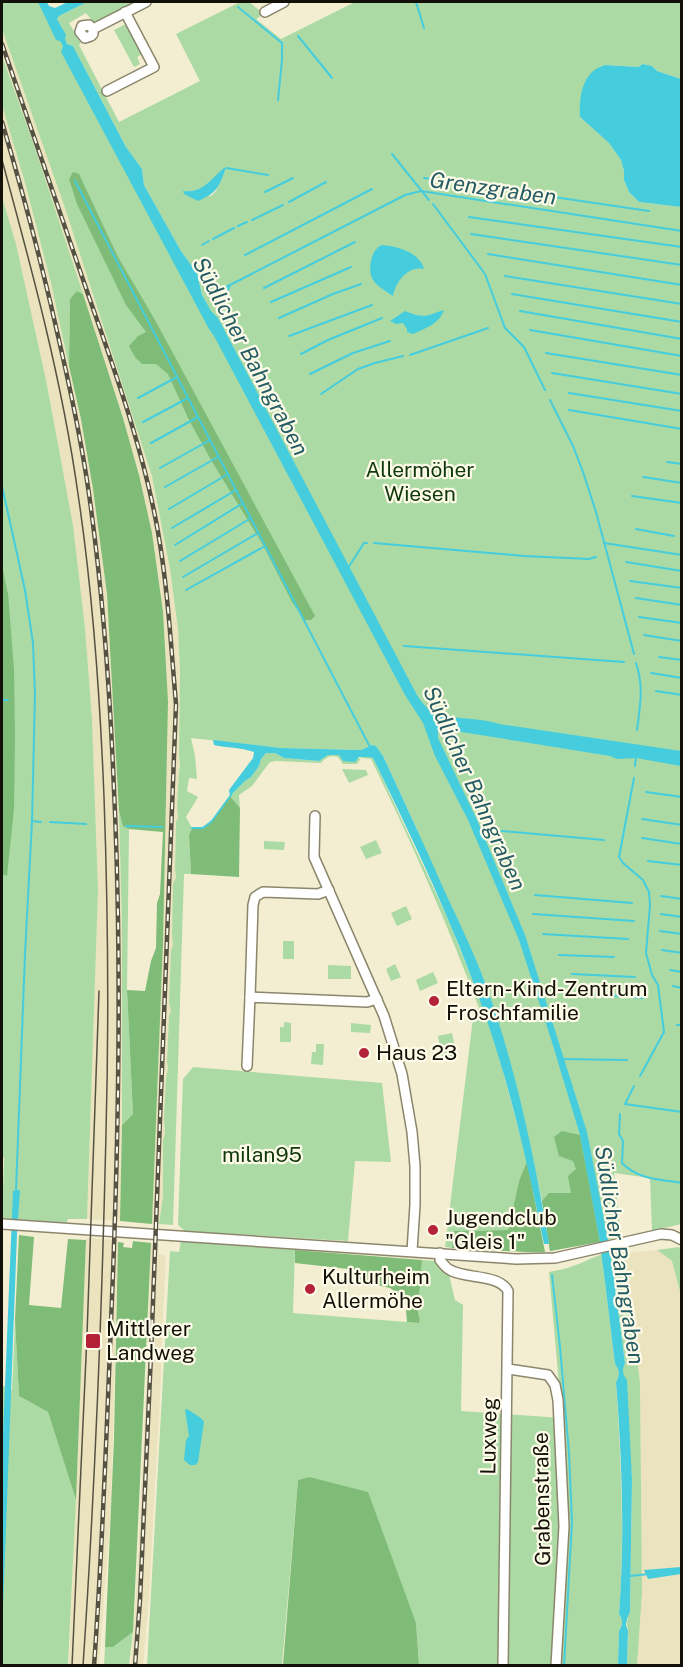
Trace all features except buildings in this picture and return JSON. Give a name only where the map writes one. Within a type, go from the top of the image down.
[{"type":"street","points":[[88,39],[125,12],[146,2]]},
{"type":"street","points":[[265,12],[284,2]]},
{"type":"street","points":[[107,91],[154,67],[125,12]]},
{"type":"street","points":[[315,816],[314,857],[377,999],[402,1074],[412,1132],[415,1184],[411,1251]]},
{"type":"street","points":[[247,1066],[255,897],[263,892],[318,894],[329,890]]},
{"type":"street","points":[[250,998],[367,1002],[377,999]]},
{"type":"street","points":[[4,1224],[516,1259],[544,1259],[651,1235],[668,1234],[681,1240]]},
{"type":"street","name":"Luxweg","points":[[440,1253],[440,1260],[450,1270],[500,1282],[506,1286],[508,1291],[503,1665]]},
{"type":"street","name":"Grabenstraße","points":[[508,1369],[548,1375],[555,1385],[558,1400],[564,1526],[556,1665]]},
{"type":"shaded area","points":[[2,29],[65,208],[152,476],[170,569],[178,629],[180,760],[176,822],[176,878],[173,884],[173,946],[169,1000],[171,1011],[163,1140],[163,1197],[159,1224],[152,1224],[163,943],[168,702],[139,475],[83,294],[2,56]]},
{"type":"shaded area","points":[[2,105],[51,283],[81,419],[107,594],[119,811],[122,925],[120,1221],[87,1219],[98,890],[92,719],[85,628],[73,525],[46,380],[16,244],[2,197]]},
{"type":"shaded area","points":[[86,1238],[118,1240],[111,1508],[99,1665],[69,1666]]},
{"type":"shaded area","points":[[151,1243],[159,1243],[158,1254],[163,1254],[166,1258],[161,1379],[143,1665],[131,1665],[148,1349]]},
{"type":"shaded area","points":[[657,1250],[672,1261],[681,1295],[681,1665],[637,1665],[642,1593],[640,1383],[625,1253]]},
{"type":"green space","name":"Allermöher Wiesen","points":[[2,2],[42,2],[199,308],[207,304],[202,295],[197,273],[181,251],[144,185],[142,169],[126,147],[73,46],[67,44],[64,39],[65,35],[57,19],[59,16],[87,2],[136,2],[94,23],[86,13],[69,23],[119,122],[200,81],[176,34],[240,2],[249,2],[264,14],[256,19],[281,39],[355,2],[681,2],[681,79],[643,64],[638,67],[600,66],[580,117],[609,143],[621,160],[624,180],[629,192],[639,202],[681,207],[681,1224],[652,1231],[650,1178],[614,1173],[621,1237],[550,1251],[542,1201],[520,1101],[417,829],[383,756],[376,746],[372,745],[361,750],[281,748],[191,738],[197,779],[189,778],[187,791],[198,797],[186,817],[192,828],[189,835],[191,874],[184,874],[173,1225],[159,1224],[163,1196],[163,1140],[171,1011],[169,1001],[173,946],[173,883],[176,878],[176,822],[180,766],[178,629],[170,569],[152,476],[65,208],[2,29]],"holes":[[[226,169],[216,191],[211,196],[183,191],[202,188]]]},
{"type":"green space","points":[[128,23],[143,54],[137,57],[140,64],[134,67],[114,30]]},
{"type":"green space","points":[[2,56],[83,294],[77,291],[70,299],[69,366],[51,283],[2,105]]},
{"type":"green space","points":[[73,172],[79,174],[118,257],[155,320],[315,616],[311,620],[305,620],[292,602],[263,545],[188,418],[168,374],[156,364],[142,364],[129,346],[138,336],[146,332],[126,305],[77,204],[69,179]]},
{"type":"green space","points":[[2,197],[16,244],[46,380],[73,525],[85,628],[92,719],[98,890],[87,1219],[68,1219],[66,1223],[2,1218],[4,1158],[2,1157],[2,875],[6,876],[8,593],[2,565]]},
{"type":"green space","points":[[77,291],[83,294],[139,475],[152,533],[163,612],[168,702],[163,943],[152,1224],[120,1221],[122,1125],[133,1114],[127,990],[145,991],[156,948],[163,832],[129,829],[123,826],[119,811],[107,594],[93,489],[69,366],[70,299]]},
{"type":"green space","points":[[2,565],[8,593],[14,670],[14,809],[7,876],[2,875]]},
{"type":"green space","points":[[266,753],[275,753],[284,758],[319,761],[328,755],[357,759],[366,756],[373,758],[448,919],[483,1007],[498,1053],[527,1161],[519,1181],[508,1230],[455,1231],[452,1248],[445,1247],[474,1010],[479,1008],[428,882],[371,759],[361,758],[357,764],[343,764],[338,757],[333,756],[321,763],[270,762],[252,786],[239,795],[240,808],[230,796],[251,777]]},
{"type":"green space","points":[[342,769],[366,770],[368,775],[349,783]]},
{"type":"green space","points":[[230,796],[240,808],[239,877],[191,874],[189,835],[192,828],[203,828],[212,821]]},
{"type":"green space","points":[[119,811],[123,825],[129,829],[127,990],[133,1114],[122,1125],[122,926]]},
{"type":"green space","points":[[376,840],[382,853],[366,859],[360,847]]},
{"type":"green space","points":[[264,841],[285,842],[284,850],[264,849]]},
{"type":"green space","points":[[406,906],[412,919],[397,926],[391,913]]},
{"type":"green space","points":[[283,941],[294,941],[294,959],[283,959]]},
{"type":"green space","points":[[395,964],[401,977],[391,981],[386,969]]},
{"type":"green space","points":[[328,965],[351,966],[351,979],[328,979]]},
{"type":"green space","points":[[433,972],[438,983],[420,991],[416,980]]},
{"type":"green space","points":[[284,1022],[291,1023],[291,1042],[280,1042],[280,1027],[284,1027]]},
{"type":"green space","points":[[351,1023],[371,1025],[370,1033],[351,1032]]},
{"type":"green space","points":[[452,1033],[457,1057],[442,1060],[438,1036]]},
{"type":"green space","points":[[316,1044],[324,1044],[323,1065],[311,1064],[312,1052],[316,1052]]},
{"type":"green space","name":"milan95","points":[[193,1067],[382,1083],[391,1162],[355,1161],[348,1241],[185,1231],[178,1225],[183,1079]]},
{"type":"green space","points":[[562,1131],[580,1135],[600,1242],[550,1251],[542,1201],[549,1193],[571,1193],[568,1176],[576,1169],[573,1161],[559,1156],[554,1137]]},
{"type":"green space","points":[[527,1161],[545,1252],[452,1248],[454,1231],[508,1230],[519,1181]]},
{"type":"green space","points":[[19,1235],[34,1237],[29,1305],[61,1308],[68,1239],[86,1240],[76,1500],[48,1412],[19,1396],[15,1320]]},
{"type":"green space","points":[[133,1241],[151,1243],[133,1632],[113,1647],[105,1647],[114,1439],[118,1242],[124,1243],[123,1247],[132,1248]]},
{"type":"green space","points":[[181,1241],[295,1250],[293,1313],[419,1323],[422,1260],[446,1262],[455,1300],[463,1305],[461,1411],[562,1418],[549,1272],[570,1267],[606,1253],[625,1253],[640,1383],[642,1593],[637,1665],[627,1665],[632,1480],[622,1369],[625,1363],[611,1256],[602,1258],[615,1364],[619,1373],[616,1382],[621,1469],[619,1614],[622,1622],[619,1631],[618,1665],[419,1665],[416,1623],[309,1477],[298,1480],[282,1665],[147,1666],[170,1251],[179,1252]]},
{"type":"green space","points":[[679,1247],[681,1250],[681,1295],[672,1261],[657,1250]]},
{"type":"green space","points":[[295,1250],[422,1260],[419,1323],[407,1322],[405,1298],[390,1288],[360,1281],[357,1270],[295,1263]]},
{"type":"green space","points":[[15,1320],[19,1396],[48,1412],[76,1500],[68,1665],[2,1665],[2,1385],[12,1391]]},
{"type":"green space","points":[[309,1477],[368,1492],[416,1623],[419,1665],[283,1665],[298,1480]]},
{"type":"green space","points":[[133,1632],[129,1665],[104,1666],[105,1647],[113,1647]]},
{"type":"water","points":[[38,2],[47,2],[49,6],[55,8],[68,2],[87,2],[57,19],[66,35],[67,44],[73,46],[126,147],[142,169],[144,185],[181,251],[197,273],[202,295],[218,318],[417,695],[424,704],[440,715],[681,751],[681,766],[636,758],[617,759],[449,730],[438,732],[438,738],[478,822],[525,935],[587,1132],[608,1240],[600,1242],[580,1135],[519,940],[468,820],[435,756],[423,723],[405,695],[61,52],[63,46],[60,41],[56,40]]},
{"type":"water","points":[[643,64],[681,79],[681,207],[639,202],[629,192],[624,180],[621,160],[609,143],[580,117],[581,93],[591,73],[605,65],[638,67]]},
{"type":"water","points":[[226,168],[219,185],[209,195],[198,201],[184,194],[183,191],[196,190],[206,185]]},
{"type":"water","points":[[382,245],[408,251],[422,263],[424,269],[408,272],[400,280],[393,296],[377,284],[371,276],[370,266],[373,255]]},
{"type":"water","points":[[444,310],[435,322],[413,334],[407,332],[403,323],[396,324],[390,321],[405,311],[425,316]]},
{"type":"water","points":[[213,740],[281,748],[361,750],[372,745],[376,746],[383,756],[487,988],[524,1114],[549,1244],[544,1244],[518,1126],[483,1009],[446,913],[373,758],[359,757],[355,762],[343,761],[339,755],[328,755],[319,761],[284,758],[275,753],[266,753],[251,777],[230,796],[229,790],[253,758],[254,752],[214,745]]},
{"type":"water","points":[[20,1190],[2,1634],[2,1459],[13,1191]]},
{"type":"water","points":[[611,1256],[625,1363],[623,1372],[627,1380],[632,1480],[630,1612],[626,1625],[628,1631],[627,1666],[618,1665],[619,1631],[622,1622],[619,1614],[622,1498],[616,1382],[619,1373],[615,1364],[602,1258]]},
{"type":"water","points":[[187,1409],[204,1422],[198,1462],[195,1465],[190,1465],[184,1460],[186,1440],[189,1436],[185,1410]]},
{"type":"water","points":[[681,1567],[681,1574],[648,1579],[644,1570]]},
{"type":"waterway","points":[[416,2],[424,28]]},
{"type":"waterway","points":[[238,7],[282,43],[278,100]]},
{"type":"waterway","points":[[298,36],[332,78]]},
{"type":"waterway","points":[[392,154],[429,200]]},
{"type":"waterway","points":[[226,168],[268,175]]},
{"type":"waterway","points":[[265,192],[293,178]]},
{"type":"waterway","points":[[424,178],[649,211]]},
{"type":"waterway","points":[[75,181],[370,747]]},
{"type":"waterway","points":[[289,202],[326,182]]},
{"type":"waterway","points":[[245,255],[372,189]]},
{"type":"waterway","name":"Grenzgraben","points":[[220,299],[227,293],[230,285],[405,195],[421,191],[682,231]]},
{"type":"waterway","points":[[433,204],[485,274],[505,328],[524,347],[545,390]]},
{"type":"waterway","points":[[252,220],[283,205]]},
{"type":"waterway","points":[[469,217],[682,247]]},
{"type":"waterway","points":[[238,226],[247,222]]},
{"type":"waterway","points":[[213,239],[234,228]]},
{"type":"waterway","points":[[471,234],[682,265]]},
{"type":"waterway","points":[[202,245],[209,241]]},
{"type":"waterway","points":[[264,288],[355,242]]},
{"type":"waterway","points":[[488,254],[682,285]]},
{"type":"waterway","points":[[271,302],[351,267]]},
{"type":"waterway","points":[[505,276],[682,304]]},
{"type":"waterway","points":[[279,318],[361,284]]},
{"type":"waterway","name":"Grenzgraben","points":[[224,288],[230,285]]},
{"type":"waterway","points":[[512,294],[682,322]]},
{"type":"waterway","points":[[289,336],[372,305]]},
{"type":"waterway","points":[[520,311],[682,339]]},
{"type":"waterway","points":[[301,354],[328,340],[382,318]]},
{"type":"waterway","points":[[410,355],[488,328]]},
{"type":"waterway","points":[[530,330],[682,356]]},
{"type":"waterway","points":[[310,374],[353,353],[390,341]]},
{"type":"waterway","points":[[546,353],[682,375]]},
{"type":"waterway","points":[[321,394],[358,369],[403,356]]},
{"type":"waterway","points":[[552,373],[682,394]]},
{"type":"waterway","points":[[138,398],[177,377]]},
{"type":"waterway","points":[[569,393],[682,411]]},
{"type":"waterway","points":[[143,422],[188,398]]},
{"type":"waterway","points":[[550,400],[583,472],[634,654]]},
{"type":"waterway","points":[[569,410],[682,429]]},
{"type":"waterway","points":[[151,443],[198,417]]},
{"type":"waterway","points":[[160,468],[210,440]]},
{"type":"waterway","points":[[165,487],[218,457]]},
{"type":"waterway","points":[[667,462],[682,464]]},
{"type":"waterway","points":[[169,509],[228,474]]},
{"type":"waterway","points":[[643,477],[682,483]]},
{"type":"waterway","points":[[2,486],[25,590],[33,643],[35,694],[32,821],[16,1191]]},
{"type":"waterway","points":[[172,528],[236,490]]},
{"type":"waterway","points":[[632,496],[682,503]]},
{"type":"waterway","points":[[175,545],[243,503]]},
{"type":"waterway","points":[[180,561],[251,518]]},
{"type":"waterway","points":[[636,529],[674,536]]},
{"type":"waterway","points":[[183,577],[258,533]]},
{"type":"waterway","points":[[348,568],[364,543],[367,543]]},
{"type":"waterway","points":[[374,543],[524,556],[589,559],[596,557]]},
{"type":"waterway","points":[[604,543],[682,555]]},
{"type":"waterway","points":[[186,590],[265,546]]},
{"type":"waterway","points":[[626,562],[682,571]]},
{"type":"waterway","points":[[630,581],[682,588]]},
{"type":"waterway","points":[[636,598],[682,605]]},
{"type":"waterway","points":[[639,617],[682,623]]},
{"type":"waterway","points":[[644,635],[682,641]]},
{"type":"waterway","points":[[404,646],[624,662]]},
{"type":"waterway","points":[[659,657],[682,660]]},
{"type":"waterway","points":[[636,663],[641,688],[637,730]]},
{"type":"waterway","points":[[651,673],[682,678]]},
{"type":"waterway","points":[[656,691],[682,695]]},
{"type":"waterway","points":[[2,700],[8,700]]},
{"type":"waterway","points":[[635,766],[636,756]]},
{"type":"waterway","points":[[634,778],[619,857],[643,880],[649,892],[646,953],[652,975],[658,985],[664,1032],[640,1076]]},
{"type":"waterway","points":[[646,792],[682,797]]},
{"type":"waterway","points":[[192,828],[203,828],[212,821],[231,795]]},
{"type":"waterway","points":[[642,819],[682,825]]},
{"type":"waterway","points":[[32,821],[41,822]]},
{"type":"waterway","points":[[50,822],[86,824]]},
{"type":"waterway","points":[[126,826],[162,827]]},
{"type":"waterway","points":[[501,831],[604,840]]},
{"type":"waterway","points":[[642,838],[682,844]]},
{"type":"waterway","points":[[648,861],[682,865]]},
{"type":"waterway","points":[[535,895],[632,903]]},
{"type":"waterway","points":[[661,896],[682,899]]},
{"type":"waterway","points":[[533,914],[634,921]]},
{"type":"waterway","points":[[661,914],[682,917]]},
{"type":"waterway","points":[[660,931],[682,934]]},
{"type":"waterway","points":[[543,934],[628,939]]},
{"type":"waterway","points":[[662,950],[682,953]]},
{"type":"waterway","points":[[559,955],[614,957]]},
{"type":"waterway","points":[[670,970],[682,972]]},
{"type":"waterway","points":[[572,974],[635,977]]},
{"type":"waterway","points":[[673,986],[682,988]]},
{"type":"waterway","points":[[560,992],[643,998]]},
{"type":"waterway","points":[[677,1025],[682,1025]]},
{"type":"waterway","points":[[561,1059],[627,1060]]},
{"type":"waterway","points":[[634,1086],[625,1104],[682,1112]]},
{"type":"waterway","points":[[620,1114],[619,1134],[623,1141],[622,1163],[642,1176],[682,1183]]},
{"type":"waterway","name":"Südlicher Bahngraben","points":[[604,1241],[607,1266]]},
{"type":"waterway","points":[[552,1275],[569,1453],[572,1522],[564,1666]]},
{"type":"waterway","points":[[630,1576],[649,1574]]},
{"type":"tram line","points":[[2,160],[45,325],[64,409],[88,569],[100,721],[107,923],[107,1091],[98,1399],[83,1666]]},
{"type":"tram line","points":[[72,1666],[99,991]]},
{"type":"railway","points":[[2,44],[137,443],[158,532],[171,640],[176,704],[151,1354],[135,1666]]},
{"type":"railway","points":[[2,122],[48,291],[80,439],[98,568],[110,716],[118,917],[118,1108],[106,1436],[94,1666]]},
{"type":"place","name":"Eltern-Kind-Zentrum Froschfamilie","points":[[434,1001]]},
{"type":"place","name":"Haus 23","points":[[364,1053]]},
{"type":"place","name":"Jugendclub \"Gleis 1\"","points":[[433,1230]]},
{"type":"place","name":"Kulturheim Allermöhe","points":[[310,1289]]},
{"type":"place","name":"Mittlerer Landweg","points":[[93,1341]]}]
